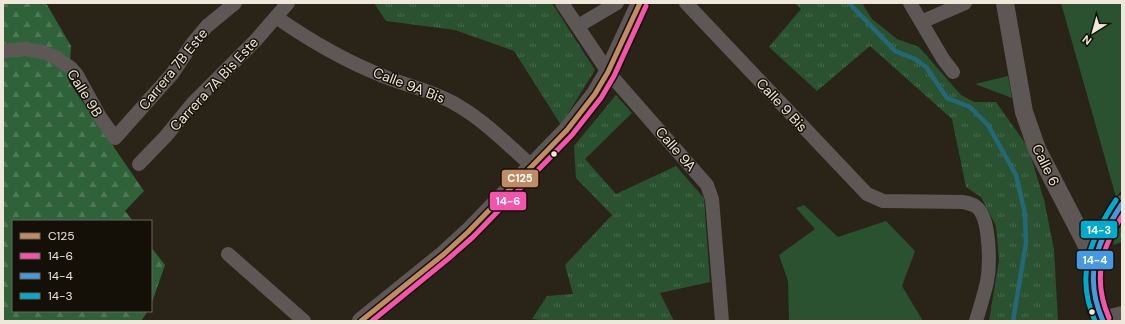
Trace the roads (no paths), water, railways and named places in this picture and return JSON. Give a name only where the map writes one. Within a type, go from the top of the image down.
[{"type":"street","name":"Carrera 7B Este","points":[[115,138],[172,74],[192,44],[207,26],[235,3]]},
{"type":"street","name":"Carrera 7A Bis Este","points":[[139,164],[166,136],[194,103],[256,40],[288,3]]},
{"type":"street","name":"Calle 9A","points":[[562,3],[608,72],[707,185],[712,199],[722,321]]},
{"type":"street","points":[[578,26],[617,3]]},
{"type":"street","points":[[361,321],[444,254],[533,167],[580,114],[608,72],[640,3]]},
{"type":"street","name":"Calle 9 Bis","points":[[686,3],[859,188],[867,194],[883,201],[963,202],[976,206],[984,218],[987,234],[988,266],[985,290],[976,321]]},
{"type":"street","points":[[910,3],[943,59],[953,72]]},
{"type":"street","points":[[921,22],[965,3]]},
{"type":"street","name":"Calle 6","points":[[1005,3],[1024,112],[1030,132],[1048,173],[1093,261],[1094,293],[1102,319]]},
{"type":"street","name":"Calle 9A Bis","points":[[276,18],[342,57],[384,77],[456,104],[477,118],[533,167]]},
{"type":"street","name":"Calle 9B","points":[[3,51],[25,49],[42,52],[67,65],[77,75],[100,117],[115,138]]},
{"type":"street","points":[[1093,261],[1108,226],[1122,204]]},
{"type":"street","points":[[228,254],[304,321]]},
{"type":"street","points":[[1102,319],[1122,313]]},
{"type":"waterway","points":[[849,3],[895,51],[915,59],[926,67],[947,98],[970,107],[988,125],[1016,175],[1025,214],[1026,243],[1013,321]]}]
